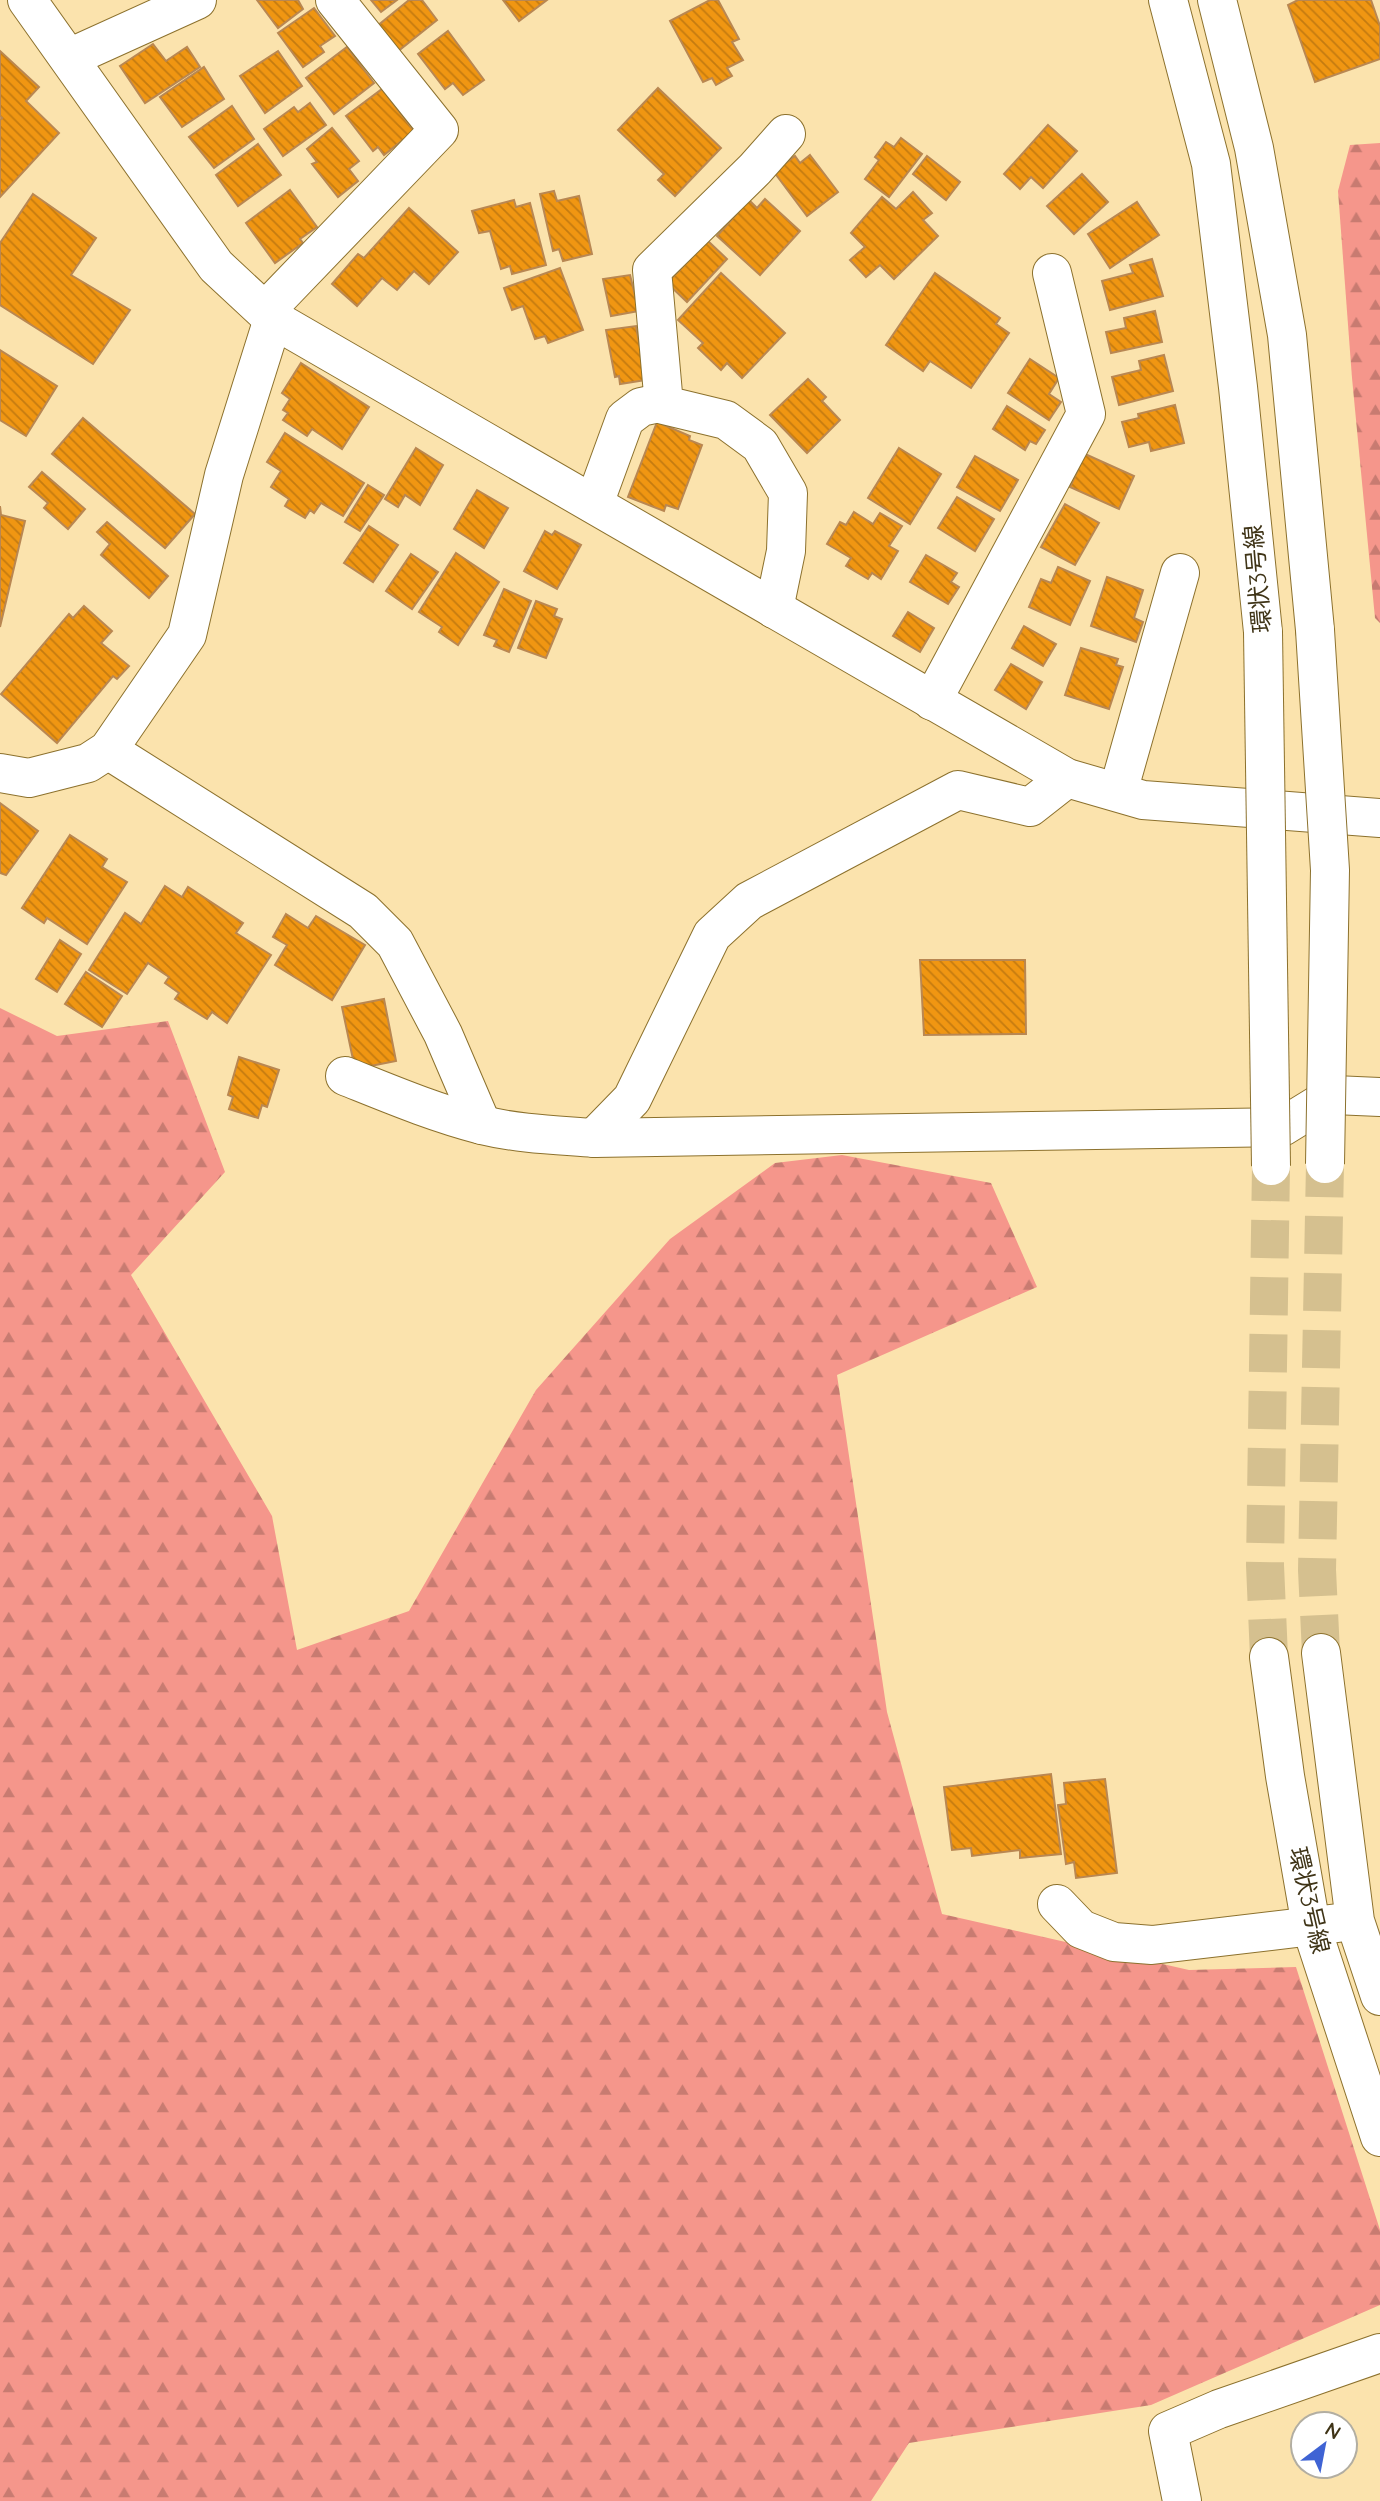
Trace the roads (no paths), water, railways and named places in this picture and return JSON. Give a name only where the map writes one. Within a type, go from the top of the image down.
[{"type":"street","points":[[27,0],[216,266],[269,315],[1067,778],[1143,800],[1380,818]]},
{"type":"street","points":[[68,58],[197,0]]},
{"type":"street","points":[[0,773],[29,778],[88,763],[108,750],[187,635],[224,475],[269,315],[439,130],[335,0]]},
{"type":"street","name":"環状3号線","points":[[1168,0],[1211,164],[1238,387],[1263,632],[1271,1166]]},
{"type":"street","points":[[1217,0],[1254,148],[1287,335],[1315,630],[1330,870],[1325,1164]]},
{"type":"street","points":[[774,609],[786,551],[788,493],[760,445],[726,420],[664,405],[652,270],[755,169],[786,134]]},
{"type":"street","points":[[932,701],[1086,414],[1052,273]]},
{"type":"street","points":[[594,504],[625,419],[641,407],[664,402]]},
{"type":"street","points":[[1118,793],[1180,573]]},
{"type":"street","points":[[108,750],[363,911],[395,943],[443,1034],[482,1125]]},
{"type":"street","points":[[594,1138],[632,1099],[712,935],[748,901],[958,790],[1030,807],[1067,778]]},
{"type":"street","points":[[345,1076],[430,1109],[482,1125],[525,1133],[594,1138],[1282,1127],[1334,1095],[1380,1097]]},
{"type":"street","name":"環状3号線","points":[[1321,1653],[1333,1763],[1367,1919],[1380,1996]]},
{"type":"street","name":"環状3号線","points":[[1269,1657],[1285,1776],[1311,1926],[1380,2137]]},
{"type":"street","points":[[1058,1904],[1081,1928],[1114,1942],[1152,1945],[1367,1919]]},
{"type":"street","points":[[1182,2501],[1168,2431],[1255,2396],[1380,2353]]},
{"type":"tunnel","points":[[1321,1653],[1317,1570],[1325,1164]]},
{"type":"tunnel","points":[[1269,1657],[1265,1565],[1271,1166]]}]
